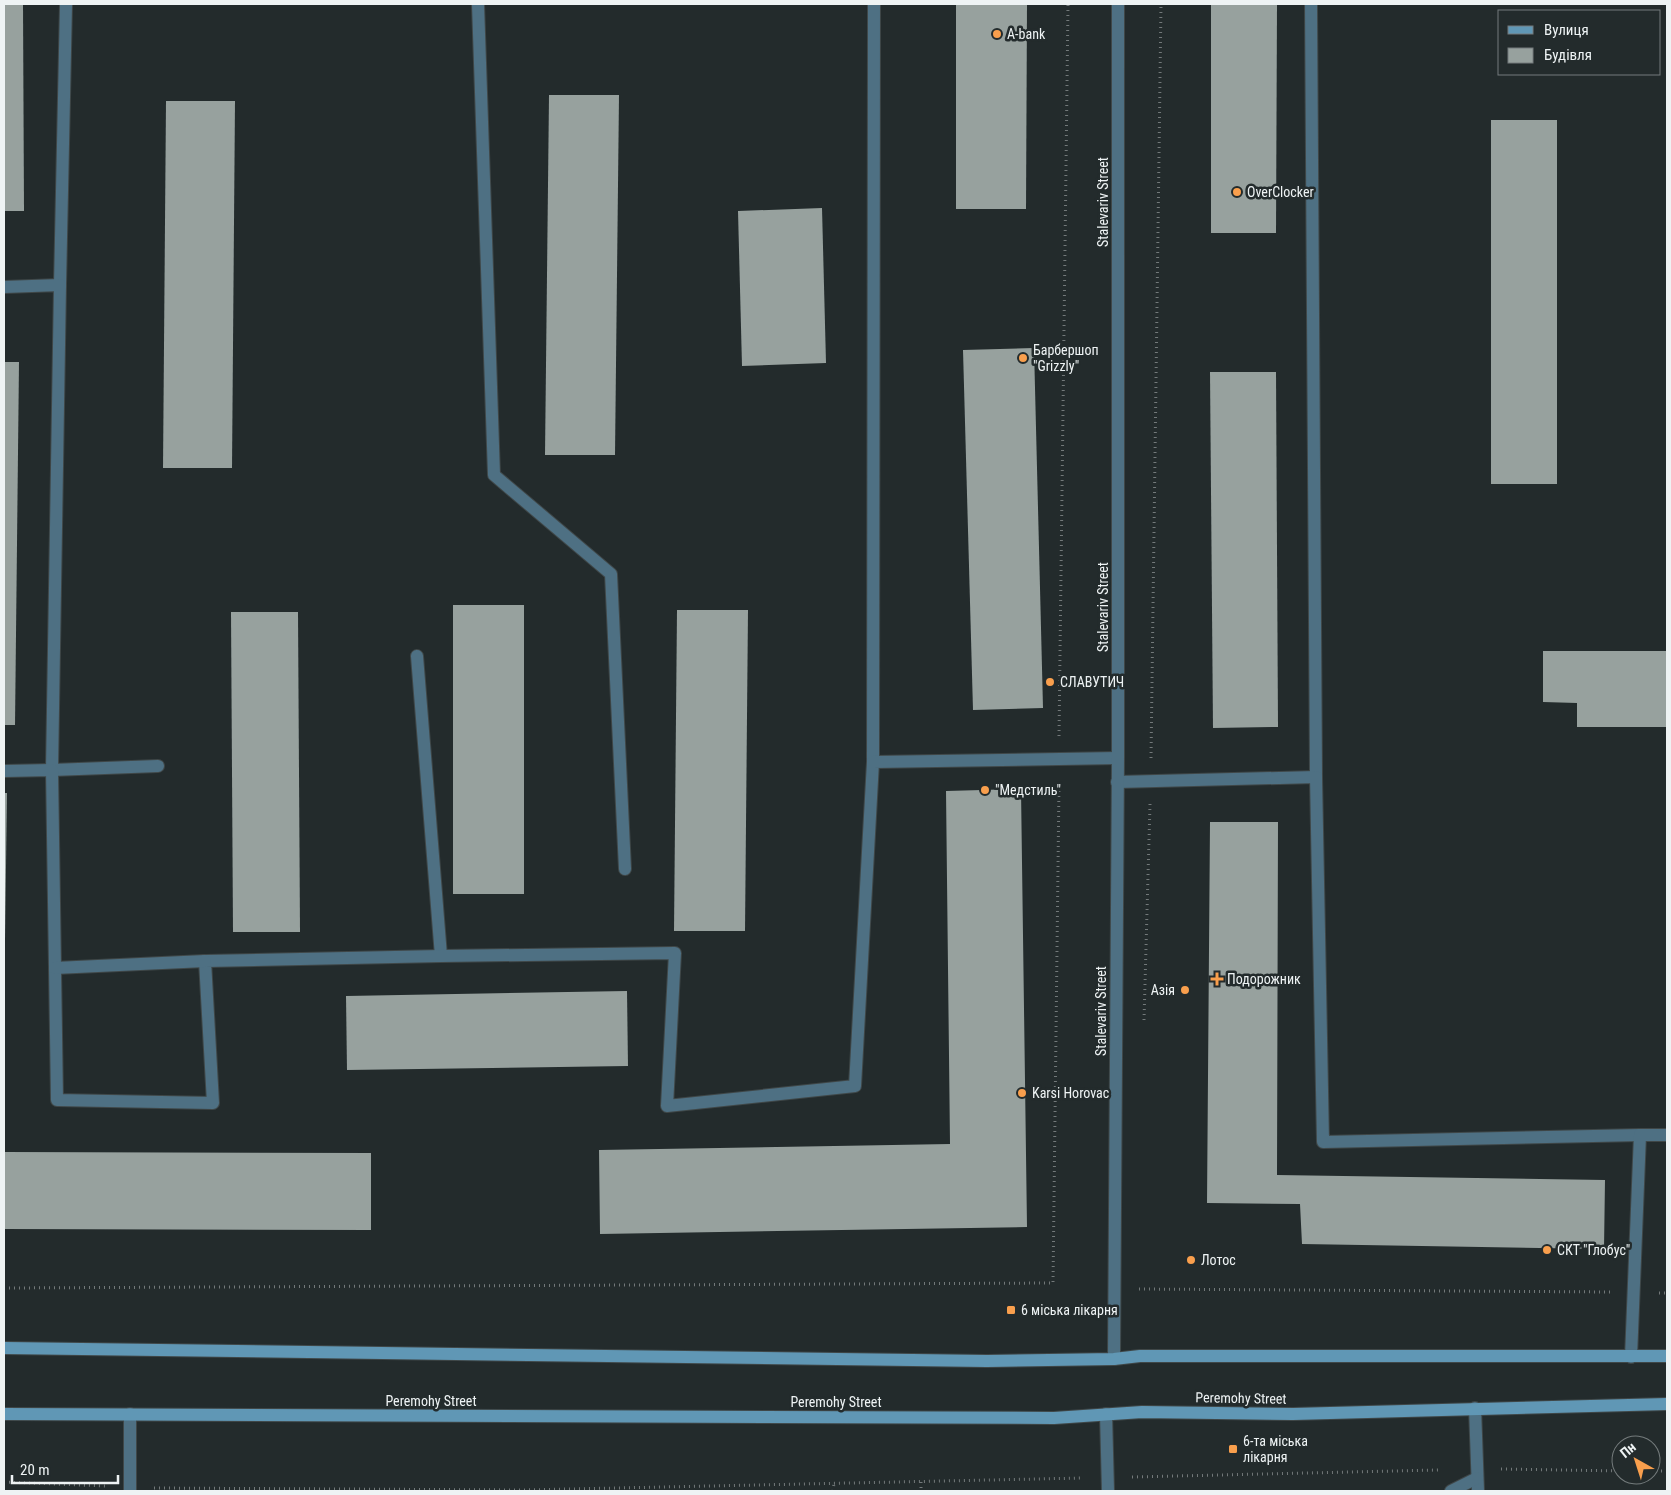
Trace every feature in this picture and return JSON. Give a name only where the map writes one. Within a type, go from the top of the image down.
[{"type":"main road","points":[[4,1348],[987,1361],[1114,1359],[1140,1356],[1667,1356]]},
{"type":"main road","name":"Peremohy Street","points":[[4,1414],[1054,1418],[1142,1412],[1293,1414],[1667,1404]]},
{"type":"street","points":[[66,4],[52,770],[58,1100],[213,1103],[205,961]]},
{"type":"street","points":[[478,4],[494,475],[611,574],[625,869]]},
{"type":"street","points":[[55,968],[205,961],[675,954],[667,1106],[855,1086],[873,762],[874,4]]},
{"type":"street","name":"Stalevariv Street","points":[[1114,1359],[1118,758],[1118,4]]},
{"type":"street","points":[[1311,4],[1316,777],[1323,1142],[1667,1135]]},
{"type":"street","points":[[4,287],[60,285]]},
{"type":"street","points":[[417,656],[441,956]]},
{"type":"street","points":[[873,762],[1118,758]]},
{"type":"street","points":[[4,771],[158,766]]},
{"type":"street","points":[[1117,782],[1316,777]]},
{"type":"street","points":[[1631,1357],[1640,1135]]},
{"type":"street","points":[[1475,1408],[1478,1491]]},
{"type":"street","points":[[130,1414],[130,1489]]},
{"type":"street","points":[[1106,1414],[1108,1491]]},
{"type":"street","points":[[1451,1491],[1477,1474]]},
{"type":"path","points":[[4,1288],[1053,1284],[1068,4]]},
{"type":"path","points":[[1144,1020],[1151,781],[1161,4]]},
{"type":"path","points":[[1136,1289],[1667,1293]]},
{"type":"path","points":[[4,1482],[171,1490],[523,1490],[1144,1476],[1611,1471]]},
{"type":"path","points":[[921,1482],[921,1491]]},
{"type":"path","points":[[833,1491],[834,1484]]},
{"type":"building","points":[[4,4],[23,4],[24,211],[4,211]]},
{"type":"building","points":[[956,4],[1027,4],[1026,209],[956,209]]},
{"type":"building","points":[[1211,4],[1277,4],[1276,233],[1211,233]]},
{"type":"building","points":[[549,95],[619,95],[615,455],[545,455]]},
{"type":"building","points":[[166,101],[235,101],[232,468],[163,468]]},
{"type":"building","points":[[1491,120],[1557,120],[1557,484],[1491,484]]},
{"type":"building","points":[[822,208],[826,363],[742,366],[738,211]]},
{"type":"building","points":[[1034,348],[1043,708],[973,710],[963,350]]},
{"type":"building","points":[[4,362],[19,362],[15,725],[4,725]]},
{"type":"building","points":[[1210,372],[1276,372],[1278,727],[1213,728]]},
{"type":"building","points":[[453,605],[524,605],[524,894],[453,894]]},
{"type":"building","points":[[677,610],[748,610],[745,931],[674,931]]},
{"type":"building","points":[[231,612],[298,612],[300,932],[233,932]]},
{"type":"building","points":[[1543,651],[1667,651],[1667,727],[1577,727],[1577,703],[1543,702]]},
{"type":"building","points":[[1021,789],[1027,1227],[600,1234],[599,1150],[950,1144],[946,791]]},
{"type":"building","points":[[4,793],[7,793],[5,940],[4,940]]},
{"type":"building","points":[[1210,822],[1278,822],[1277,1175],[1605,1180],[1604,1249],[1302,1244],[1300,1204],[1207,1203]]},
{"type":"building","points":[[627,991],[628,1066],[347,1070],[346,996]]},
{"type":"building","points":[[4,1152],[371,1153],[371,1230],[4,1229]]},
{"type":"place","name":"A-bank","points":[[997,34]]},
{"type":"place","name":"OverClocker","points":[[1237,192]]},
{"type":"place","name":"Барбершоп \"Grizzly\"","points":[[1023,358]]},
{"type":"place","name":"СЛАВУТИЧ","points":[[1050,682]]},
{"type":"place","name":"\"Медстиль\"","points":[[985,790]]},
{"type":"place","name":"Подорожник","points":[[1217,979]]},
{"type":"place","name":"Азія","points":[[1185,990]]},
{"type":"place","name":"Karsi Horovac","points":[[1022,1093]]},
{"type":"place","name":"СКТ \"Глобус\"","points":[[1547,1250]]},
{"type":"place","name":"Лотос","points":[[1191,1260]]},
{"type":"place","name":"6 міська лікарня","points":[[1011,1310]]},
{"type":"place","name":"6-та міська лікарня","points":[[1233,1449]]}]
